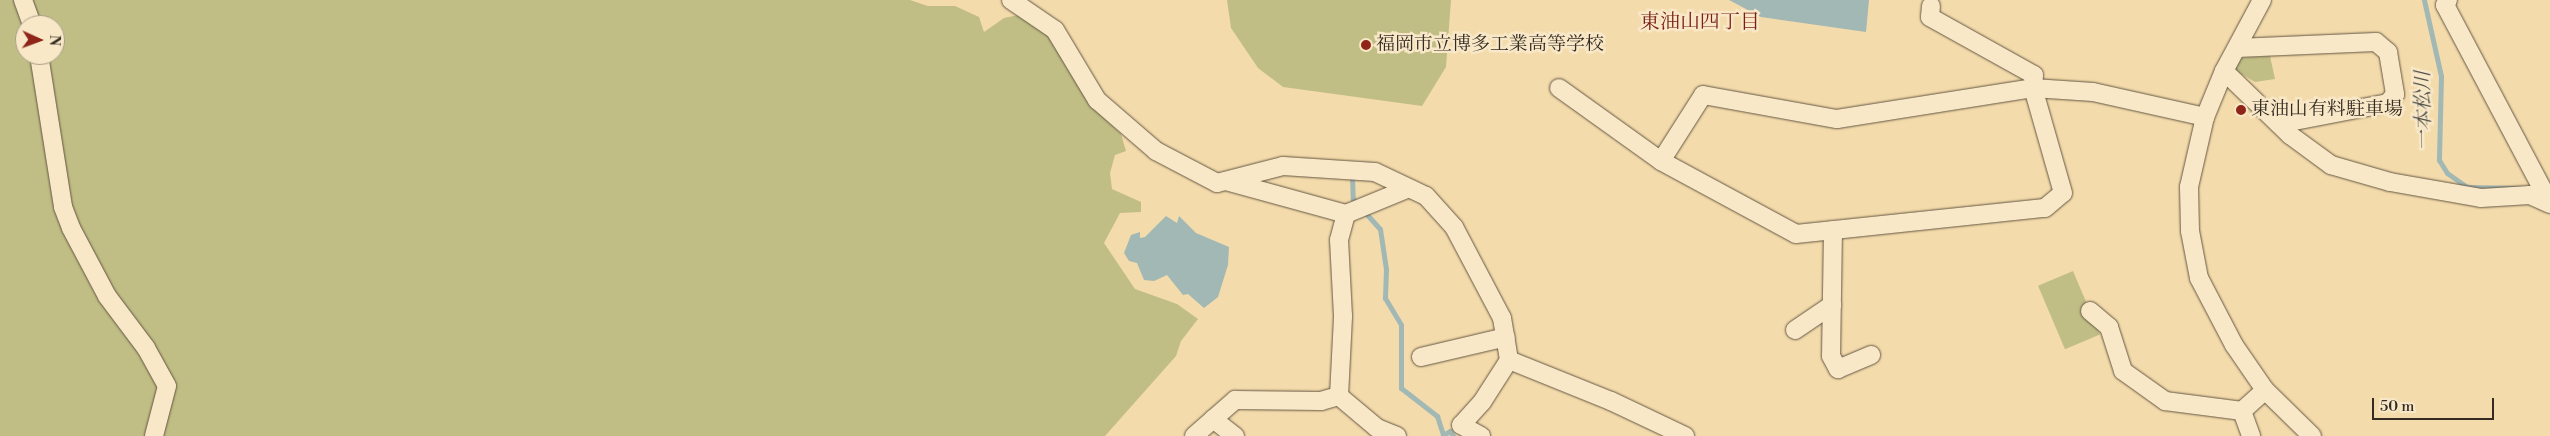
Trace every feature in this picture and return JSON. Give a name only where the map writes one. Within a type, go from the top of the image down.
[{"type":"street","points":[[23,0],[28,15]]},
{"type":"street","points":[[1011,0],[1055,30],[1096,100],[1156,151],[1217,183],[1283,166],[1375,172],[1407,189],[1426,196],[1454,227],[1502,318],[1509,360],[1482,402],[1457,430],[1481,436]]},
{"type":"street","points":[[2262,0],[2224,71],[2205,117],[2189,187],[2190,231],[2199,278],[2234,345],[2265,390],[2312,436]]},
{"type":"street","points":[[2446,2],[2549,202]]},
{"type":"street","points":[[1559,88],[1662,161],[1796,234],[2046,208],[2063,193],[2033,88],[2034,75],[1930,17],[1931,6]]},
{"type":"street","points":[[2237,48],[2376,42],[2388,52],[2395,94],[2388,103],[2279,124]]},
{"type":"street","points":[[41,65],[63,207],[71,228],[107,296],[146,348],[167,386],[154,436]]},
{"type":"street","points":[[2224,71],[2279,124],[2331,165],[2390,182],[2481,198],[2530,195],[2549,202]]},
{"type":"street","points":[[1662,161],[1703,95],[1836,119],[2033,88],[2093,92],[2205,117]]},
{"type":"street","points":[[1225,181],[1348,213],[1407,189]]},
{"type":"street","points":[[1339,396],[1343,316],[1339,240],[1348,213]]},
{"type":"street","points":[[1833,230],[1831,356],[1838,369],[1871,354]]},
{"type":"street","points":[[1795,330],[1832,305]]},
{"type":"street","points":[[2090,311],[2109,327],[2124,371],[2165,401],[2242,411],[2265,390]]},
{"type":"street","points":[[1421,357],[1506,336]]},
{"type":"street","points":[[1509,360],[1611,401],[1685,436]]},
{"type":"street","points":[[1194,436],[1235,400],[1320,401],[1339,396]]},
{"type":"street","points":[[1339,396],[1377,428],[1397,436]]},
{"type":"street","points":[[2242,411],[2251,436]]},
{"type":"street","points":[[1213,419],[1234,436]]},
{"type":"shaded area","points":[[0,0],[910,0],[928,6],[955,6],[979,17],[984,32],[1004,18],[1018,15],[1045,30],[1102,116],[1121,134],[1126,151],[1115,155],[1110,173],[1112,189],[1141,202],[1141,212],[1120,213],[1104,243],[1135,289],[1177,304],[1198,319],[1181,341],[1176,356],[1105,436],[0,436]]},
{"type":"shaded area","points":[[1227,0],[1451,0],[1446,67],[1422,106],[1283,87],[1258,68],[1231,28]]},
{"type":"shaded area","points":[[2270,56],[2275,79],[2255,82],[2233,69],[2235,58]]},
{"type":"shaded area","points":[[2073,271],[2100,335],[2065,349],[2038,286]]},
{"type":"water","points":[[1729,0],[1869,0],[1866,32],[1761,17]]},
{"type":"water","points":[[1166,216],[1177,223],[1179,216],[1196,233],[1229,247],[1228,265],[1218,297],[1204,308],[1188,294],[1183,295],[1167,275],[1154,281],[1144,280],[1137,263],[1129,261],[1124,253],[1131,235],[1140,232],[1140,238],[1145,237]]},
{"type":"waterway","name":"一本松川","points":[[2424,0],[2441,76],[2439,160],[2447,173],[2467,187],[2519,188]]},
{"type":"waterway","points":[[1352,176],[1353,199],[1380,229],[1386,269],[1385,298],[1401,325],[1401,388],[1437,416],[1443,435],[1450,431],[1453,436]]},
{"type":"place","name":"福岡市立博多工業高等学校","points":[[1366,45]]},
{"type":"place","name":"東油山有料駐車場","points":[[2241,110]]},
{"type":"district","name":"東油山四丁目","points":[[1700,22]]}]
